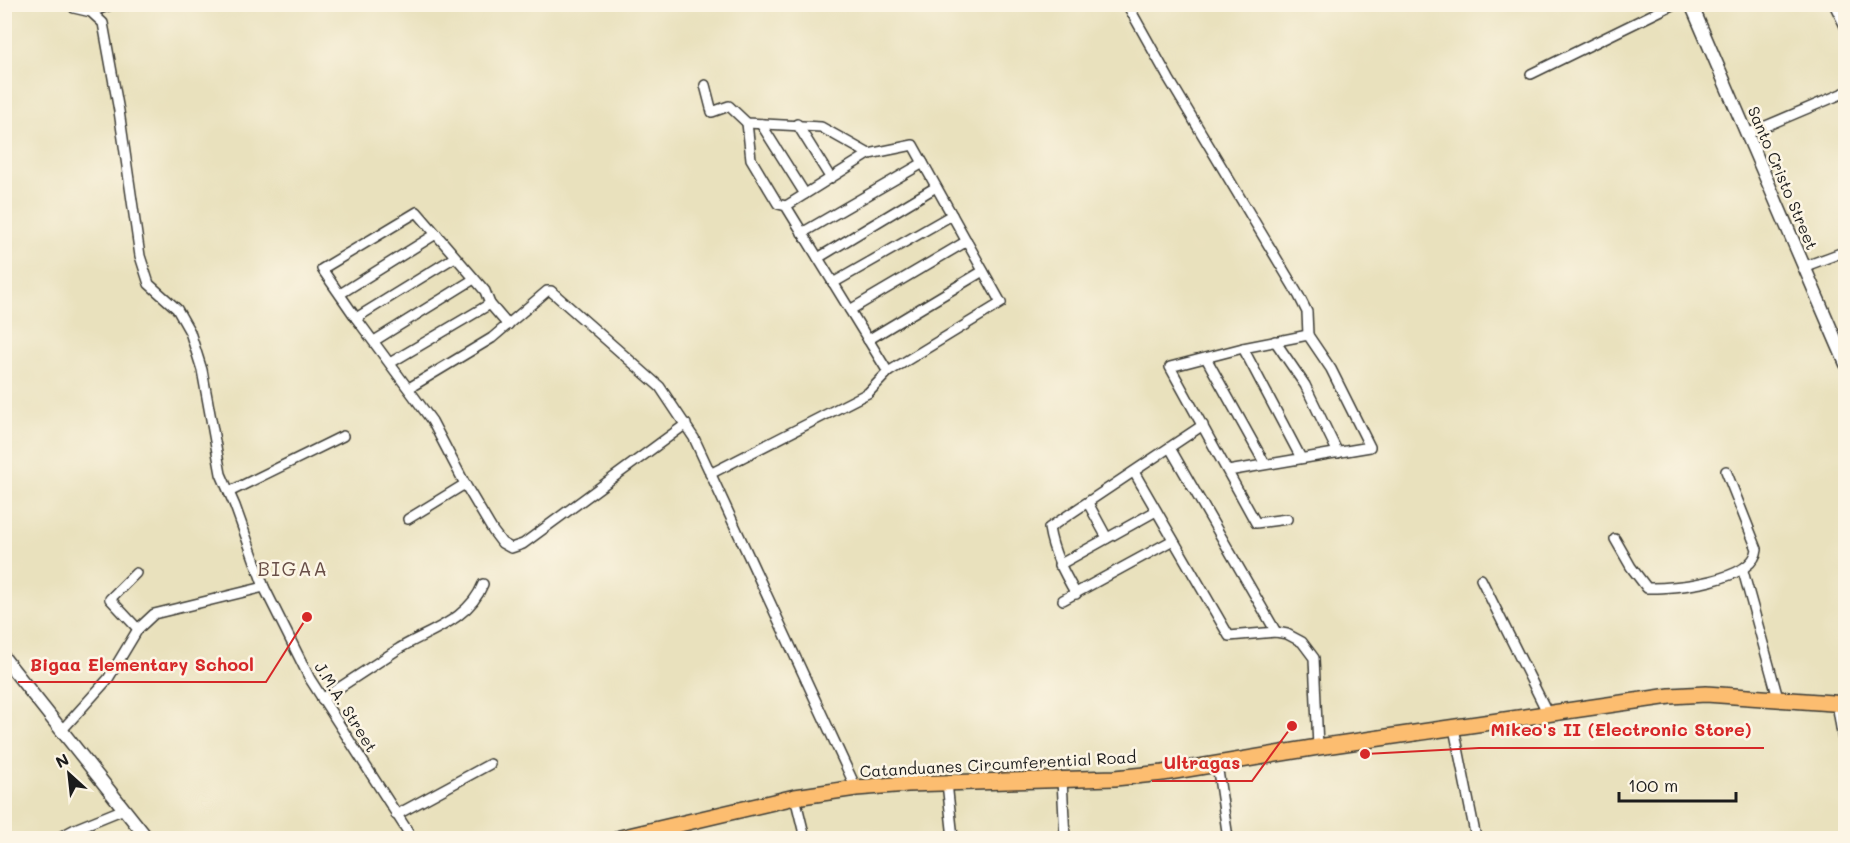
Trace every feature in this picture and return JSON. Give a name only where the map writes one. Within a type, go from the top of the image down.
[{"type":"main road","name":"Catanduanes Circumferential Road","points":[[620,838],[795,797],[856,788],[1115,778],[1163,773],[1318,747],[1670,696],[1706,694],[1841,703]]},
{"type":"street","points":[[72,4],[74,8],[91,12],[113,4]]},
{"type":"street","points":[[1127,4],[1169,79],[1299,296],[1307,312],[1308,335],[1331,369],[1370,447],[1228,471]]},
{"type":"street","points":[[1531,74],[1674,4]]},
{"type":"street","name":"Santo Cristo Street","points":[[1692,4],[1845,364]]},
{"type":"street","points":[[1834,4],[1845,28]]},
{"type":"street","name":"J.M.A. Street","points":[[91,12],[99,18],[106,34],[140,256],[149,284],[177,309],[190,332],[202,370],[220,474],[264,586],[294,650],[322,699],[412,838]]},
{"type":"street","points":[[705,85],[712,112],[729,106],[747,123],[821,127],[869,154]]},
{"type":"street","points":[[1747,134],[1845,92]]},
{"type":"street","points":[[747,123],[751,159],[778,204],[786,206],[888,372]]},
{"type":"street","points":[[761,124],[805,194]]},
{"type":"street","points":[[797,124],[830,177]]},
{"type":"street","points":[[710,474],[868,393],[888,372],[1001,303],[913,145],[869,154],[786,206]]},
{"type":"street","points":[[802,233],[923,163]]},
{"type":"street","points":[[818,258],[936,187]]},
{"type":"street","points":[[508,325],[490,304],[485,291],[417,212],[322,269],[432,422],[492,531],[502,543],[511,548],[524,544],[686,424]]},
{"type":"street","points":[[833,283],[952,215]]},
{"type":"street","points":[[340,294],[436,234]]},
{"type":"street","points":[[850,310],[966,241]]},
{"type":"street","points":[[1803,267],[1845,251]]},
{"type":"street","points":[[356,318],[455,257]]},
{"type":"street","points":[[868,340],[983,271]]},
{"type":"street","points":[[374,341],[474,279]]},
{"type":"street","points":[[409,388],[492,338],[543,293],[551,291],[660,387],[686,424],[856,788]]},
{"type":"street","points":[[390,363],[490,304]]},
{"type":"street","points":[[1287,519],[1256,523],[1170,367],[1308,335]]},
{"type":"street","points":[[1275,341],[1305,385],[1338,453]]},
{"type":"street","points":[[1244,348],[1301,458]]},
{"type":"street","points":[[1206,358],[1265,464]]},
{"type":"street","points":[[1076,594],[1059,565],[1049,528],[1203,425]]},
{"type":"street","points":[[229,492],[343,436]]},
{"type":"street","points":[[1170,448],[1276,632]]},
{"type":"street","points":[[1615,539],[1631,567],[1647,588],[1668,588],[1708,581],[1743,570],[1757,556],[1757,549],[1726,471]]},
{"type":"street","points":[[1134,472],[1229,636],[1276,632],[1287,634],[1302,642],[1314,658],[1318,747]]},
{"type":"street","points":[[408,519],[465,484]]},
{"type":"street","points":[[1088,503],[1107,538]]},
{"type":"street","points":[[1059,565],[1156,511]]},
{"type":"street","points":[[1063,600],[1173,540]]},
{"type":"street","points":[[1743,570],[1778,698]]},
{"type":"street","points":[[136,573],[110,599],[138,629]]},
{"type":"street","points":[[1481,579],[1548,714]]},
{"type":"street","points":[[322,699],[407,644],[454,619],[471,604],[483,584]]},
{"type":"street","points":[[62,729],[108,679],[138,629],[154,614],[264,586]]},
{"type":"street","points":[[4,658],[147,838]]},
{"type":"street","points":[[1841,703],[1845,758]]},
{"type":"street","points":[[1454,728],[1476,838]]},
{"type":"street","points":[[396,814],[490,764]]},
{"type":"street","points":[[1216,764],[1228,838]]},
{"type":"street","points":[[1062,780],[1065,838]]},
{"type":"street","points":[[947,783],[953,838]]},
{"type":"street","points":[[795,797],[806,838]]},
{"type":"street","points":[[58,838],[124,809]]},
{"type":"place","name":"Bigaa Elementary School","points":[[307,617]]},
{"type":"place","name":"Ultragas","points":[[1292,726]]},
{"type":"place","name":"Mikeo's II (Electronic Store)","points":[[1365,754]]},
{"type":"district","name":"BIGAA","points":[[293,569]]}]
